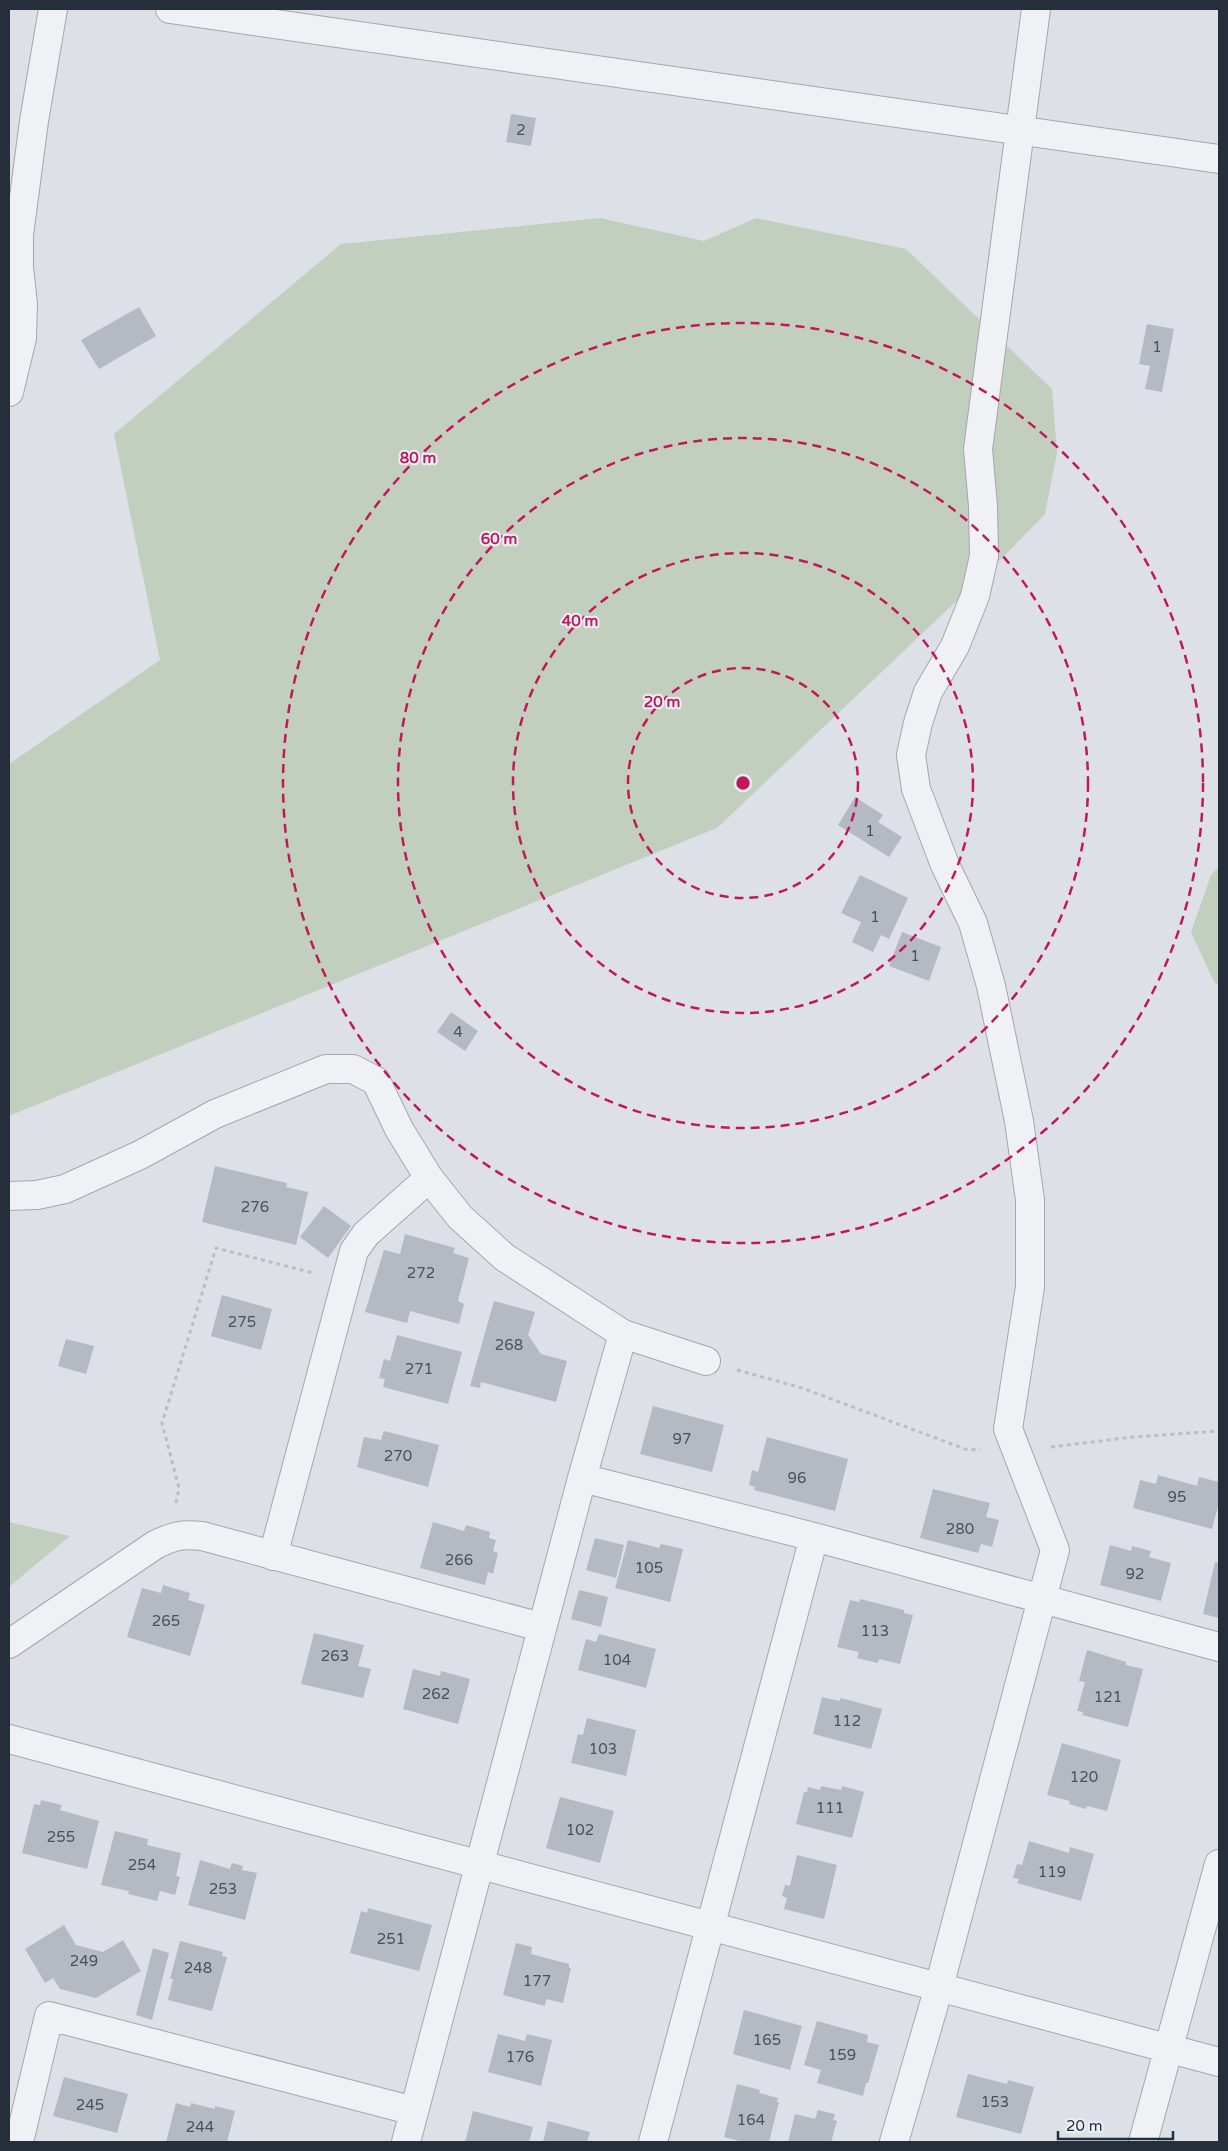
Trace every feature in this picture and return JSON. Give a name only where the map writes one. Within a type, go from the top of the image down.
[{"type":"street","points":[[9,392],[22,338],[23,304],[19,267],[19,235],[34,121],[53,9]]},
{"type":"street","points":[[170,9],[1219,159]]},
{"type":"street","points":[[894,2142],[939,1987],[1054,1550],[1008,1429],[1030,1287],[1030,1200],[1019,1121],[991,986],[973,923],[945,865],[916,789],[911,755],[918,723],[928,692],[955,646],[975,596],[984,556],[983,506],[978,449],[1036,9]]},
{"type":"street","points":[[9,1196],[37,1195],[65,1189],[140,1156],[215,1114],[326,1069],[353,1069],[376,1081],[398,1129],[429,1178],[460,1217],[504,1257],[623,1334],[706,1361]]},
{"type":"street","points":[[273,1556],[354,1251],[358,1242],[429,1178]]},
{"type":"street","points":[[406,2142],[480,1866],[541,1627],[623,1334]]},
{"type":"street","points":[[582,1478],[814,1537],[1219,1647]]},
{"type":"street","points":[[9,1644],[155,1545],[174,1535],[202,1536],[541,1627]]},
{"type":"street","points":[[653,2142],[814,1537]]},
{"type":"street","points":[[9,1739],[1219,2062]]},
{"type":"street","points":[[1143,2142],[1219,1864]]},
{"type":"street","points":[[19,2142],[49,2016],[414,2111]]},
{"type":"path","points":[[174,1535],[171,1521],[179,1488],[162,1423],[216,1248],[346,1281]]},
{"type":"path","points":[[706,1361],[802,1388],[965,1449],[1015,1451],[1133,1436],[1219,1431]]},
{"type":"green space","points":[[600,218],[704,241],[756,218],[906,249],[1052,389],[1057,453],[1045,514],[1003,557],[717,828],[9,1116],[9,764],[160,660],[114,434],[341,244]]},
{"type":"green space","points":[[1219,867],[1219,986],[1214,982],[1191,932],[1211,875]]},
{"type":"green space","points":[[9,1522],[70,1536],[9,1587]]},
{"type":"building","points":[[511,114],[536,118],[531,146],[506,142]]},
{"type":"building","points":[[139,307],[156,336],[99,369],[81,340]]},
{"type":"building","points":[[1147,324],[1174,329],[1162,392],[1145,389],[1150,366],[1139,364]]},
{"type":"building","points":[[855,797],[883,815],[878,822],[902,837],[889,857],[838,825]]},
{"type":"building","points":[[860,875],[908,898],[889,939],[881,935],[873,952],[852,942],[861,922],[841,913]]},
{"type":"building","points":[[902,932],[941,947],[929,981],[889,966]]},
{"type":"building","points":[[451,1012],[478,1031],[465,1051],[437,1032]]},
{"type":"building","points":[[215,1166],[287,1183],[286,1187],[308,1192],[296,1245],[202,1222]]},
{"type":"building","points":[[324,1206],[351,1226],[328,1258],[300,1237]]},
{"type":"building","points":[[405,1234],[455,1248],[453,1253],[469,1258],[458,1301],[464,1304],[459,1324],[410,1311],[407,1323],[365,1312],[384,1250],[400,1254]]},
{"type":"building","points":[[222,1295],[272,1309],[261,1350],[211,1336]]},
{"type":"building","points":[[494,1301],[535,1312],[528,1335],[541,1354],[567,1361],[556,1402],[481,1382],[480,1388],[470,1386]]},
{"type":"building","points":[[397,1335],[462,1352],[448,1404],[383,1387],[385,1379],[379,1378],[384,1359],[390,1361]]},
{"type":"building","points":[[66,1339],[94,1346],[86,1374],[58,1366]]},
{"type":"building","points":[[653,1406],[724,1425],[712,1472],[640,1454]]},
{"type":"building","points":[[384,1431],[439,1445],[428,1487],[357,1467],[364,1437],[381,1440]]},
{"type":"building","points":[[767,1437],[848,1459],[835,1511],[754,1490],[755,1487],[749,1485],[752,1470],[758,1472]]},
{"type":"building","points":[[1158,1475],[1197,1486],[1199,1477],[1219,1482],[1219,1503],[1212,1529],[1133,1508],[1140,1480],[1156,1484]]},
{"type":"building","points":[[933,1489],[990,1503],[986,1517],[999,1520],[992,1547],[981,1544],[978,1553],[920,1538]]},
{"type":"building","points":[[433,1522],[464,1531],[466,1525],[490,1532],[489,1538],[496,1540],[493,1551],[498,1553],[493,1574],[488,1572],[485,1585],[420,1568]]},
{"type":"building","points":[[595,1538],[624,1545],[616,1578],[586,1570]]},
{"type":"building","points":[[628,1540],[659,1548],[661,1544],[683,1549],[670,1602],[615,1588]]},
{"type":"building","points":[[1110,1545],[1131,1551],[1132,1546],[1151,1551],[1149,1557],[1171,1563],[1161,1601],[1100,1585]]},
{"type":"building","points":[[1215,1562],[1219,1563],[1219,1618],[1203,1614]]},
{"type":"building","points":[[163,1585],[190,1593],[188,1600],[205,1605],[190,1656],[127,1637],[142,1588],[161,1593]]},
{"type":"building","points":[[579,1590],[608,1597],[601,1627],[571,1619]]},
{"type":"building","points":[[860,1599],[904,1610],[904,1613],[913,1615],[900,1664],[879,1659],[878,1663],[857,1658],[859,1652],[837,1647],[850,1600],[859,1602]]},
{"type":"building","points":[[314,1633],[364,1645],[358,1666],[371,1669],[363,1698],[301,1684]]},
{"type":"building","points":[[599,1634],[656,1649],[646,1688],[578,1670],[586,1639],[596,1642]]},
{"type":"building","points":[[1087,1650],[1126,1662],[1126,1665],[1143,1669],[1128,1727],[1082,1715],[1083,1712],[1077,1711],[1085,1682],[1079,1681]]},
{"type":"building","points":[[413,1669],[440,1676],[441,1671],[470,1679],[458,1724],[403,1709]]},
{"type":"building","points":[[822,1697],[839,1701],[841,1698],[882,1709],[871,1749],[813,1734]]},
{"type":"building","points":[[587,1718],[636,1730],[626,1776],[571,1763],[578,1734],[583,1735]]},
{"type":"building","points":[[1062,1743],[1121,1760],[1107,1811],[1087,1806],[1086,1809],[1069,1804],[1070,1801],[1047,1795]]},
{"type":"building","points":[[821,1786],[841,1790],[842,1786],[864,1792],[852,1838],[796,1824],[804,1792],[807,1792],[808,1787],[820,1790]]},
{"type":"building","points":[[560,1797],[614,1811],[600,1863],[546,1848]]},
{"type":"building","points":[[41,1800],[62,1805],[60,1810],[99,1821],[87,1869],[22,1853],[34,1804],[40,1805]]},
{"type":"building","points":[[115,1831],[148,1839],[147,1845],[181,1853],[176,1876],[180,1877],[175,1895],[160,1891],[157,1901],[128,1894],[129,1891],[101,1885]]},
{"type":"building","points":[[1029,1841],[1069,1853],[1070,1847],[1094,1854],[1081,1901],[1017,1883],[1019,1879],[1013,1878],[1017,1864],[1022,1865]]},
{"type":"building","points":[[797,1855],[837,1865],[824,1919],[784,1909],[787,1898],[782,1896],[785,1885],[790,1886]]},
{"type":"building","points":[[200,1860],[230,1869],[232,1863],[243,1866],[242,1870],[257,1873],[245,1920],[188,1905]]},
{"type":"building","points":[[368,1908],[432,1925],[419,1971],[350,1953],[361,1911],[367,1913]]},
{"type":"building","points":[[64,1925],[76,1945],[103,1952],[123,1940],[141,1971],[96,1998],[60,1989],[53,1978],[45,1983],[25,1949]]},
{"type":"building","points":[[180,1941],[223,1952],[222,1956],[227,1957],[212,2011],[168,2000],[173,1979],[170,1979]]},
{"type":"building","points":[[516,1943],[532,1947],[531,1954],[569,1964],[569,1968],[571,1968],[563,2003],[546,1999],[545,2006],[503,1995]]},
{"type":"building","points":[[153,1948],[169,1953],[152,2020],[136,2015]]},
{"type":"building","points":[[744,2010],[802,2026],[790,2070],[733,2054]]},
{"type":"building","points":[[817,2021],[868,2035],[867,2042],[879,2045],[863,2096],[817,2083],[821,2070],[804,2065]]},
{"type":"building","points":[[498,2034],[525,2041],[527,2034],[552,2040],[541,2086],[488,2072]]},
{"type":"building","points":[[968,2074],[1007,2084],[1008,2080],[1034,2087],[1021,2134],[956,2117]]},
{"type":"building","points":[[64,2077],[128,2094],[117,2133],[53,2116]]},
{"type":"building","points":[[737,2084],[760,2090],[759,2093],[778,2098],[777,2102],[779,2102],[769,2142],[743,2142],[724,2137]]},
{"type":"building","points":[[176,2103],[190,2107],[191,2103],[215,2109],[215,2106],[235,2111],[227,2142],[166,2142]]},
{"type":"building","points":[[818,2110],[835,2114],[833,2120],[837,2121],[831,2142],[788,2142],[795,2114],[815,2119]]},
{"type":"building","points":[[473,2111],[533,2127],[529,2142],[465,2142]]},
{"type":"building","points":[[548,2121],[590,2132],[587,2142],[543,2142]]}]
